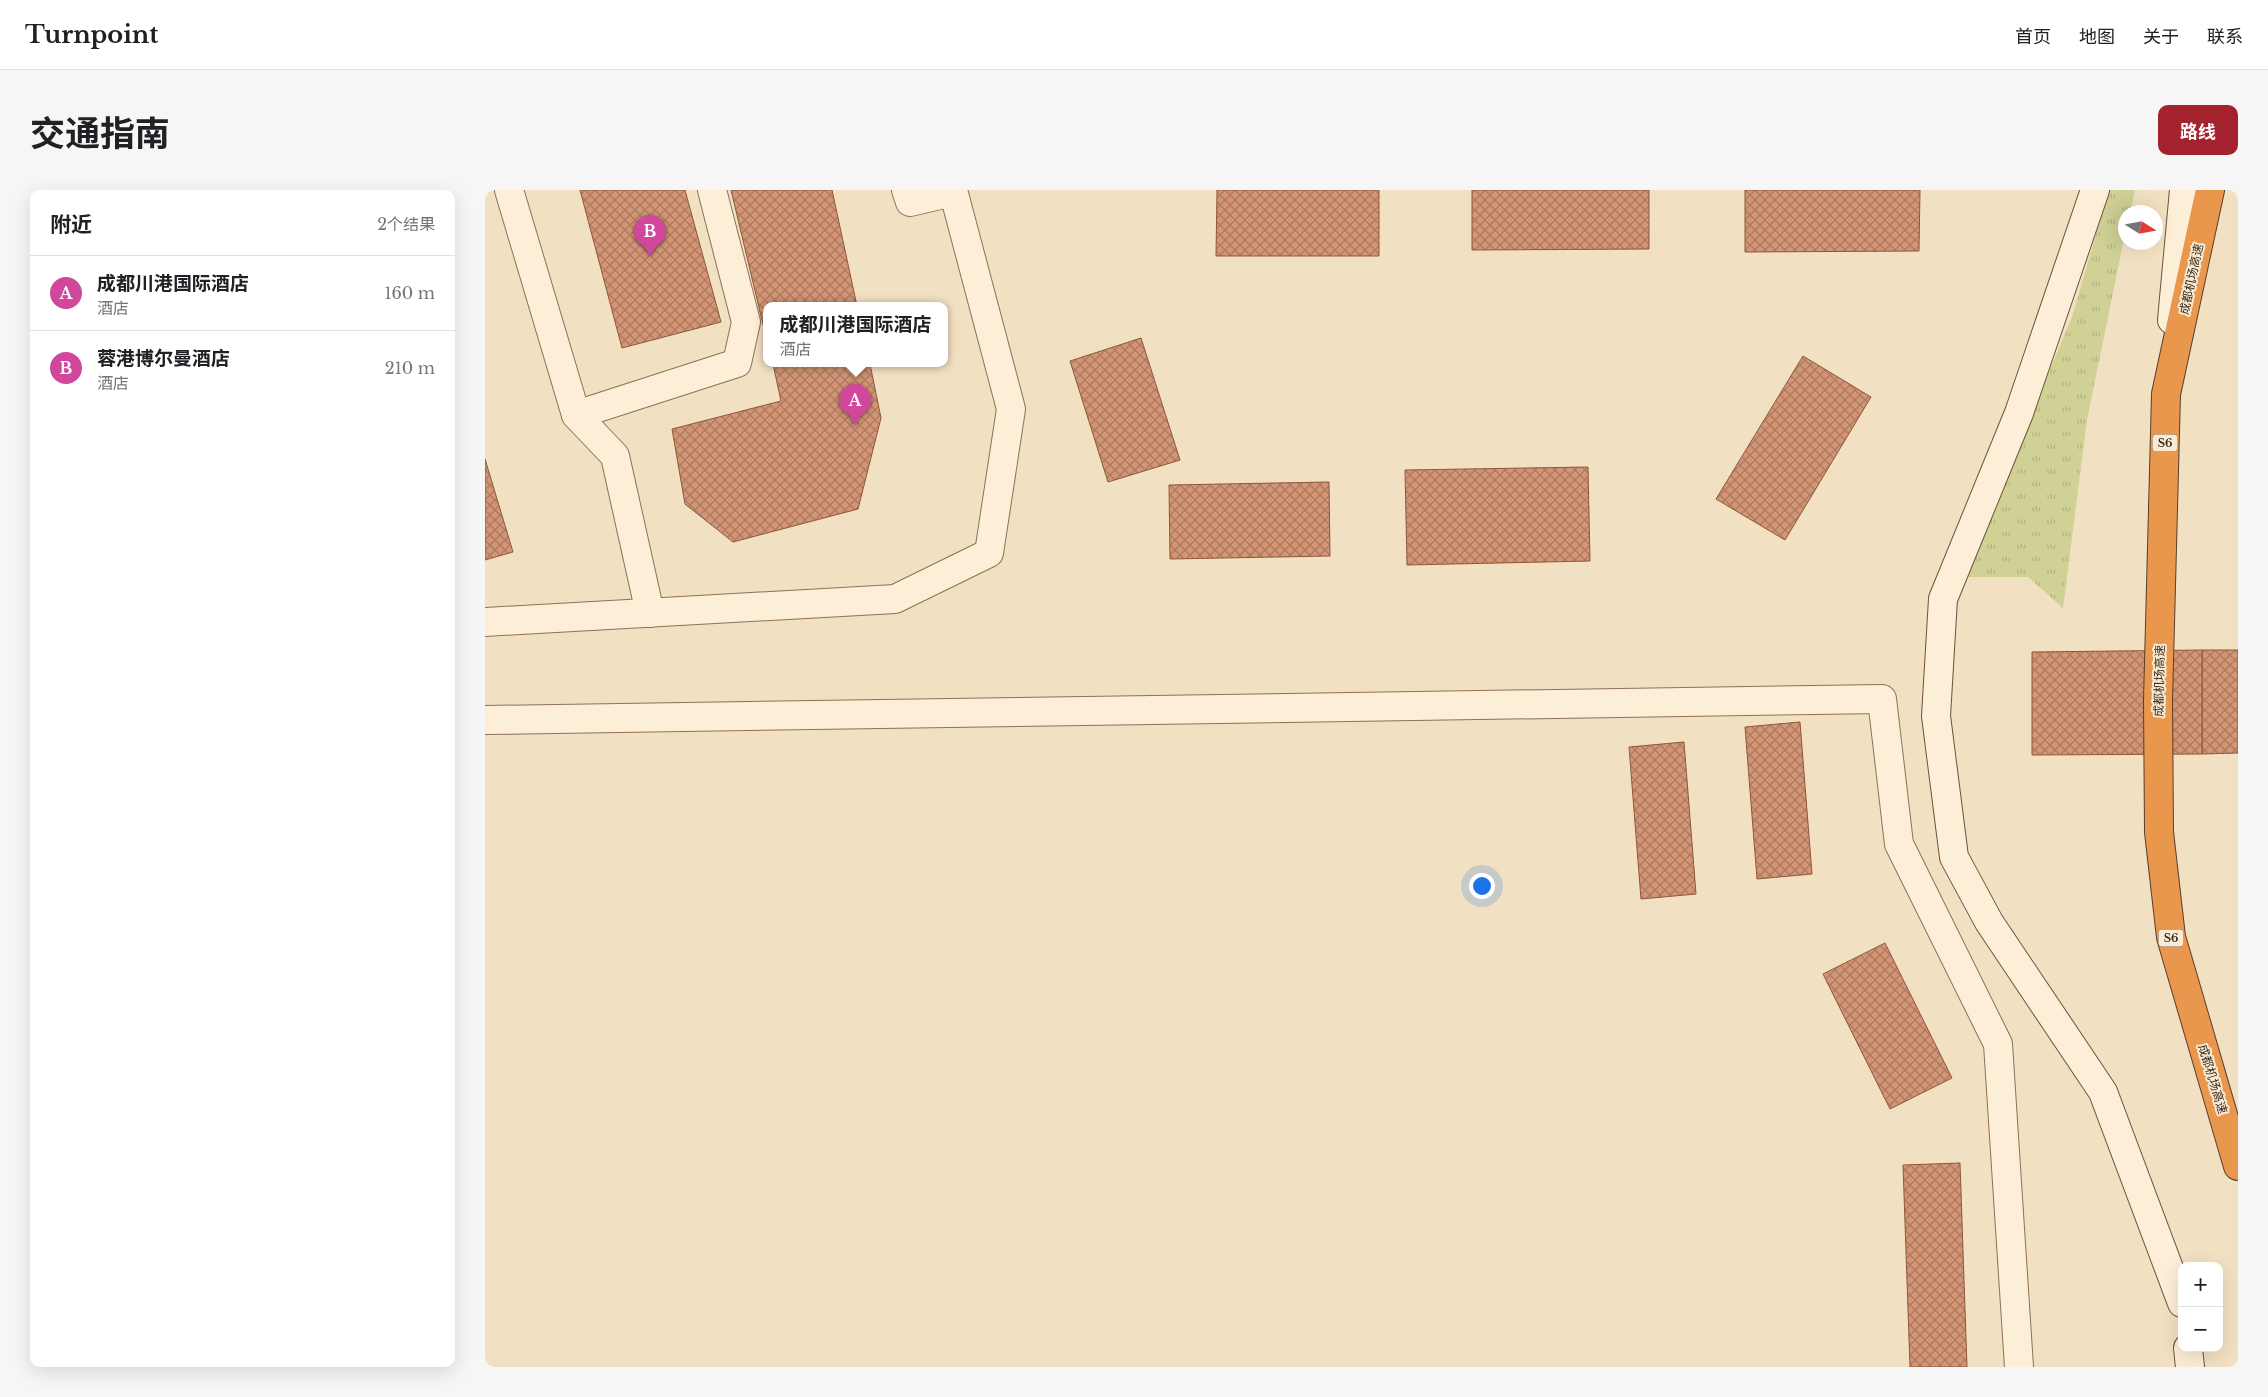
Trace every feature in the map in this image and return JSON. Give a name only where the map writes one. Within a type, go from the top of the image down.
[{"type":"highway","name":"成都机场高速","points":[[2210,190],[2166,394],[2159,701],[2159,832],[2171,937],[2238,1166]]},
{"type":"street","points":[[509,190],[577,415],[615,456],[650,613]]},
{"type":"street","points":[[577,415],[737,363],[746,322],[712,190]]},
{"type":"street","points":[[485,622],[895,598],[989,554],[1011,409],[953,191],[910,202],[906,190]]},
{"type":"street","points":[[2095,190],[2019,413],[1943,599],[1937,716],[1954,856],[1989,922],[2103,1092],[2178,1292]]},
{"type":"street","points":[[2166,394],[2184,190]]},
{"type":"street","points":[[485,720],[1882,699],[1899,844],[1998,1044],[2019,1367]]},
{"type":"street","points":[[2188,1352],[2190,1367]]},
{"type":"green space","points":[[2109,190],[2135,190],[2132,205],[2118,205],[2118,250],[2122,250],[2087,420],[2063,608],[2028,577],[1968,577],[2012,460],[2072,317]]},
{"type":"building","points":[[580,190],[685,190],[721,322],[622,348]]},
{"type":"building","points":[[731,190],[832,190],[856,302],[763,302],[763,324]]},
{"type":"building","points":[[1217,190],[1379,190],[1379,256],[1216,256]]},
{"type":"building","points":[[1472,190],[1649,190],[1649,249],[1472,250]]},
{"type":"building","points":[[1745,190],[1920,190],[1919,251],[1745,252]]},
{"type":"building","points":[[1141,338],[1180,460],[1108,482],[1070,361]]},
{"type":"building","points":[[1803,356],[1871,397],[1785,540],[1716,499]]},
{"type":"building","points":[[774,367],[871,367],[881,418],[858,509],[733,542],[685,504],[672,429],[781,401]]},
{"type":"building","points":[[485,459],[513,552],[485,560]]},
{"type":"building","points":[[1588,467],[1590,561],[1407,565],[1405,470]]},
{"type":"building","points":[[1329,482],[1330,556],[1170,559],[1169,485]]},
{"type":"building","points":[[2202,650],[2238,650],[2238,753],[2202,754]]},
{"type":"building","points":[[2202,650],[2202,754],[2032,755],[2032,652]]},
{"type":"building","points":[[1800,722],[1812,874],[1757,879],[1745,727]]},
{"type":"building","points":[[1684,742],[1696,894],[1641,899],[1629,747]]},
{"type":"building","points":[[1885,943],[1952,1078],[1890,1109],[1823,974]]},
{"type":"building","points":[[1960,1163],[1967,1367],[1910,1367],[1903,1165]]},
{"type":"place","name":"蓉港博尔曼酒店","points":[[650,256]]},
{"type":"place","name":"成都川港国际酒店","points":[[855,425]]}]
